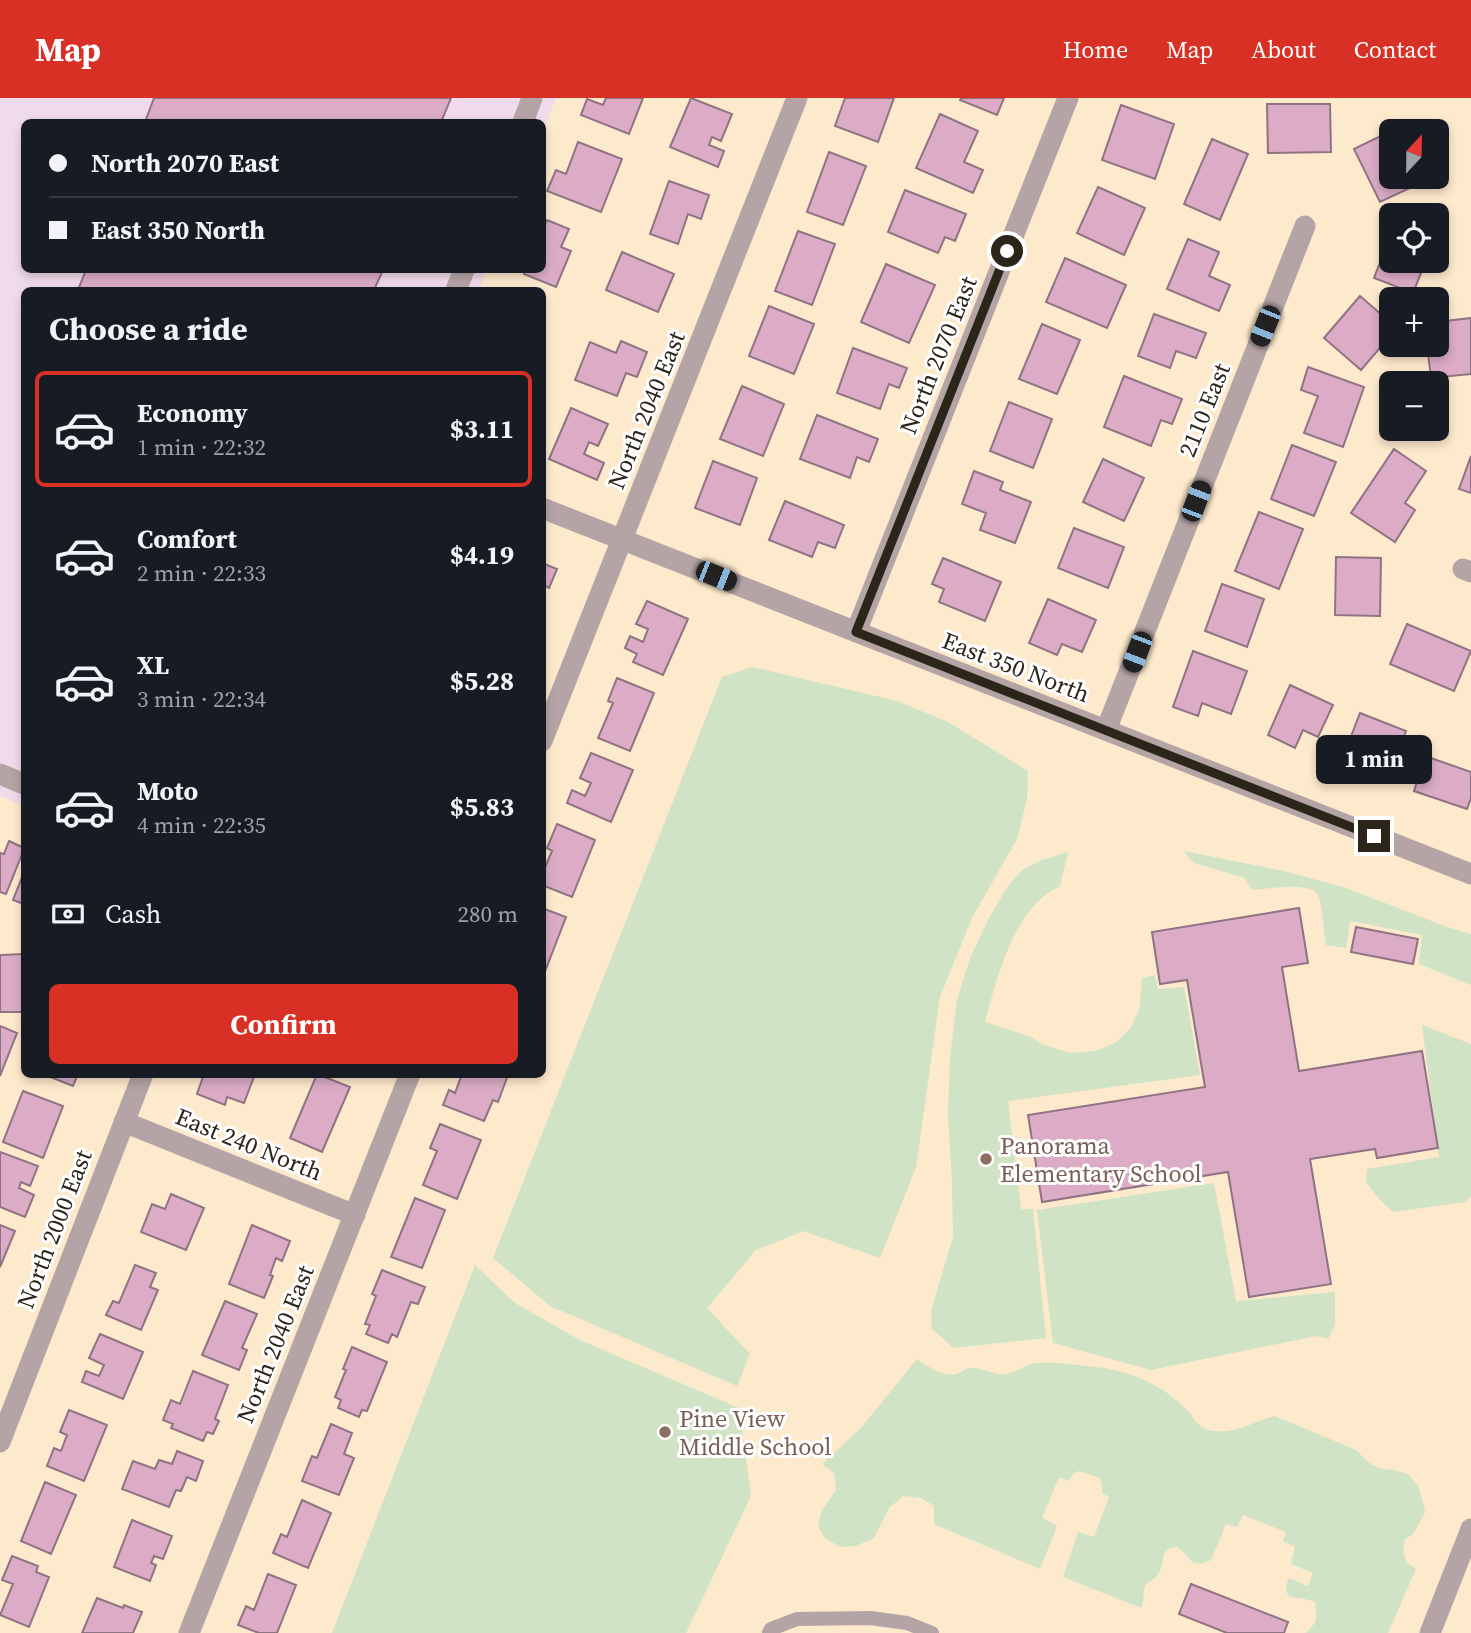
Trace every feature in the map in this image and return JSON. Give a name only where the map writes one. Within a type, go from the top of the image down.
[{"type":"street","points":[[524,119],[532,98]]},
{"type":"street","name":"North 2040 East","points":[[546,731],[797,98]]},
{"type":"street","name":"North 2070 East","points":[[856,632],[1068,98]]},
{"type":"street","name":"2110 East","points":[[1106,730],[1305,226]]},
{"type":"street","name":"East 350 North","points":[[546,510],[1471,874]]},
{"type":"street","points":[[0,774],[21,783]]},
{"type":"street","name":"North 2000 East","points":[[0,1442],[141,1078]]},
{"type":"street","name":"North 2040 East","points":[[189,1633],[408,1078]]},
{"type":"street","name":"East 240 North","points":[[124,1122],[355,1214]]},
{"type":"street","points":[[1430,1633],[1471,1530]]},
{"type":"lane","points":[[769,1633],[771,1629],[797,1619],[870,1618],[907,1623],[932,1633]]},
{"type":"shaded area","points":[[0,98],[556,98],[546,123],[546,119],[21,119],[21,273],[486,273],[479,287],[21,287],[21,805],[0,796]]},
{"type":"green space","points":[[752,667],[897,701],[948,722],[1028,771],[1027,799],[1017,839],[972,918],[940,997],[916,1167],[880,1258],[803,1231],[755,1251],[707,1308],[750,1354],[737,1386],[550,1306],[493,1258],[722,677]]},
{"type":"green space","points":[[1183,851],[1284,871],[1346,888],[1471,934],[1471,985],[1419,964],[1422,935],[1350,921],[1346,948],[1326,945],[1322,911],[1318,895],[1313,891],[1297,887],[1252,890],[1245,878],[1194,863]]},
{"type":"green space","points":[[1068,852],[1060,886],[1044,896],[1019,926],[1002,965],[985,1022],[1071,1053],[1096,1051],[1116,1042],[1131,1028],[1140,1007],[1142,978],[1155,975],[1158,989],[1184,987],[1200,1075],[1008,1101],[1021,1209],[1033,1209],[1046,1338],[954,1348],[932,1329],[931,1311],[953,1237],[948,1114],[950,1058],[957,999],[971,956],[1006,889],[1022,870]]},
{"type":"green space","points":[[1422,1025],[1471,1044],[1471,1196],[1466,1202],[1393,1212],[1366,1182],[1367,1169],[1439,1157]]},
{"type":"green space","points":[[1214,1183],[1236,1301],[1335,1292],[1335,1325],[1328,1339],[1316,1336],[1151,1370],[1053,1343],[1037,1210]]},
{"type":"green space","points":[[475,1265],[515,1303],[580,1340],[739,1408],[751,1496],[686,1633],[332,1633]]},
{"type":"green space","points":[[917,1359],[935,1370],[951,1375],[970,1368],[1007,1374],[1033,1364],[1044,1363],[1113,1370],[1138,1377],[1161,1389],[1183,1406],[1200,1426],[1208,1430],[1230,1431],[1275,1416],[1356,1450],[1369,1463],[1381,1469],[1408,1474],[1419,1487],[1425,1512],[1413,1534],[1405,1539],[1403,1551],[1407,1563],[1416,1569],[1388,1633],[1306,1633],[1316,1619],[1315,1602],[1289,1595],[1286,1586],[1289,1578],[1308,1586],[1313,1573],[1291,1564],[1295,1547],[1283,1541],[1286,1532],[1243,1515],[1237,1527],[1226,1524],[1211,1560],[1195,1563],[1177,1547],[1164,1553],[1160,1572],[1146,1584],[1141,1608],[1063,1577],[1078,1532],[1094,1537],[1109,1497],[1102,1493],[1100,1478],[1079,1471],[1073,1474],[1069,1481],[1059,1477],[1042,1518],[1057,1526],[1040,1569],[934,1524],[934,1506],[921,1498],[903,1496],[889,1508],[874,1538],[856,1546],[840,1547],[825,1538],[818,1526],[822,1510],[836,1490],[834,1473],[822,1464],[860,1429]]},
{"type":"building","points":[[154,98],[451,98],[442,119],[146,119]]},
{"type":"building","points":[[606,98],[643,98],[629,134],[581,115],[587,99],[603,105]]},
{"type":"building","points":[[691,98],[732,114],[721,141],[712,137],[709,145],[724,151],[718,167],[670,147]]},
{"type":"building","points":[[845,98],[894,98],[878,142],[835,126]]},
{"type":"building","points":[[1004,98],[997,115],[960,100]]},
{"type":"building","points":[[1267,104],[1330,104],[1331,152],[1268,153]]},
{"type":"building","points":[[1121,105],[1174,124],[1155,179],[1102,160]]},
{"type":"building","points":[[940,114],[978,131],[964,162],[983,170],[973,193],[916,168]]},
{"type":"building","points":[[1379,137],[1379,189],[1408,189],[1380,202],[1354,149]]},
{"type":"building","points":[[1212,139],[1248,154],[1220,220],[1184,204]]},
{"type":"building","points":[[578,142],[622,159],[601,212],[547,191],[556,170],[566,174]]},
{"type":"building","points":[[829,152],[866,166],[843,225],[807,212]]},
{"type":"building","points":[[669,181],[709,195],[701,219],[688,214],[678,244],[650,234]]},
{"type":"building","points":[[1098,187],[1145,208],[1124,255],[1077,233]]},
{"type":"building","points":[[905,190],[966,214],[955,241],[945,237],[938,253],[888,232]]},
{"type":"building","points":[[547,220],[569,229],[561,247],[571,251],[556,287],[524,274],[546,273]]},
{"type":"building","points":[[798,231],[835,244],[812,305],[775,291]]},
{"type":"building","points":[[1188,239],[1219,252],[1209,276],[1230,285],[1219,311],[1167,289]]},
{"type":"building","points":[[622,252],[674,274],[658,312],[606,290]]},
{"type":"building","points":[[1065,258],[1126,285],[1107,328],[1046,302]]},
{"type":"building","points":[[886,264],[935,285],[909,343],[861,322]]},
{"type":"building","points":[[1379,265],[1379,273],[1421,273],[1415,287],[1397,287],[1374,278]]},
{"type":"building","points":[[85,273],[382,273],[375,287],[79,287]]},
{"type":"building","points":[[1360,296],[1379,313],[1379,349],[1361,370],[1324,338]]},
{"type":"building","points":[[769,306],[814,324],[794,374],[749,356]]},
{"type":"building","points":[[1154,314],[1206,333],[1196,358],[1176,351],[1170,368],[1138,356]]},
{"type":"building","points":[[1471,318],[1471,374],[1449,376],[1449,371],[1430,371],[1428,357],[1449,357],[1449,321]]},
{"type":"building","points":[[1042,324],[1080,340],[1057,394],[1019,379]]},
{"type":"building","points":[[621,341],[647,352],[637,377],[626,373],[617,396],[575,380],[590,342],[616,353]]},
{"type":"building","points":[[853,348],[907,368],[899,388],[889,384],[880,409],[837,393]]},
{"type":"building","points":[[1308,367],[1364,387],[1343,447],[1304,433],[1318,396],[1301,390]]},
{"type":"building","points":[[1124,376],[1182,399],[1172,424],[1161,420],[1151,446],[1104,427]]},
{"type":"building","points":[[742,386],[784,404],[763,456],[720,439]]},
{"type":"building","points":[[1009,402],[1052,419],[1033,468],[990,451]]},
{"type":"building","points":[[571,408],[608,424],[598,446],[589,442],[584,454],[604,463],[597,480],[549,459]]},
{"type":"building","points":[[817,415],[878,439],[869,462],[857,457],[850,478],[800,459]]},
{"type":"building","points":[[1292,445],[1336,462],[1314,516],[1271,499]]},
{"type":"building","points":[[1394,449],[1426,471],[1405,503],[1415,510],[1395,542],[1351,513]]},
{"type":"building","points":[[1471,456],[1471,493],[1459,489]]},
{"type":"building","points":[[1103,459],[1144,478],[1124,521],[1083,502]]},
{"type":"building","points":[[713,461],[757,478],[740,525],[695,508]]},
{"type":"building","points":[[974,471],[1003,482],[1000,490],[1031,502],[1015,543],[980,530],[986,513],[962,504]]},
{"type":"building","points":[[785,501],[844,525],[835,548],[818,542],[812,557],[769,540]]},
{"type":"building","points":[[1259,512],[1303,529],[1279,589],[1235,571]]},
{"type":"building","points":[[1074,528],[1124,547],[1108,588],[1058,568]]},
{"type":"building","points":[[1336,557],[1381,558],[1380,616],[1335,615]]},
{"type":"building","points":[[943,558],[1001,582],[985,621],[939,602],[944,589],[932,584]]},
{"type":"building","points":[[546,565],[557,569],[549,588],[546,586]]},
{"type":"building","points":[[1222,584],[1264,599],[1247,647],[1205,631]]},
{"type":"building","points":[[1048,599],[1096,620],[1082,652],[1062,644],[1057,655],[1029,643]]},
{"type":"building","points":[[647,601],[688,619],[663,675],[633,662],[637,654],[625,648],[630,636],[643,642],[648,629],[636,624]]},
{"type":"building","points":[[1407,624],[1471,651],[1454,691],[1390,664]]},
{"type":"building","points":[[1193,651],[1247,671],[1231,714],[1202,703],[1198,716],[1173,707]]},
{"type":"building","points":[[617,678],[654,693],[630,751],[598,738],[613,703],[608,701]]},
{"type":"building","points":[[1290,685],[1333,705],[1318,737],[1303,730],[1295,748],[1268,735]]},
{"type":"building","points":[[1360,713],[1406,731],[1394,762],[1367,752],[1359,772],[1340,765]]},
{"type":"building","points":[[591,753],[633,770],[611,822],[567,803],[572,790],[585,796],[591,783],[580,778]]},
{"type":"building","points":[[1425,756],[1471,772],[1471,798],[1467,809],[1414,791]]},
{"type":"building","points":[[557,824],[595,840],[572,897],[546,887],[546,865],[552,851],[547,848]]},
{"type":"building","points":[[9,841],[21,847],[21,856],[6,894],[0,892],[0,853],[4,854]]},
{"type":"building","points":[[21,880],[21,903],[13,900]]},
{"type":"building","points":[[1299,908],[1308,963],[1282,967],[1299,1071],[1422,1051],[1438,1148],[1377,1158],[1375,1149],[1310,1159],[1331,1284],[1249,1297],[1228,1172],[1042,1202],[1028,1115],[1205,1087],[1187,980],[1160,984],[1152,932]]},
{"type":"building","points":[[546,910],[566,917],[546,969]]},
{"type":"building","points":[[1356,927],[1418,939],[1413,964],[1351,952]]},
{"type":"building","points":[[21,954],[21,1012],[0,1012],[0,955]]},
{"type":"building","points":[[0,1026],[17,1033],[0,1076]]},
{"type":"building","points":[[53,1078],[76,1078],[73,1086]]},
{"type":"building","points":[[203,1078],[253,1078],[244,1103],[227,1097],[225,1105],[197,1094]]},
{"type":"building","points":[[315,1078],[327,1078],[350,1087],[322,1152],[290,1138]]},
{"type":"building","points":[[461,1078],[507,1078],[498,1102],[493,1100],[484,1121],[443,1105],[449,1090],[455,1093]]},
{"type":"building","points":[[23,1091],[63,1106],[43,1158],[3,1142]]},
{"type":"building","points":[[440,1124],[481,1140],[457,1199],[423,1185],[437,1151],[430,1148]]},
{"type":"building","points":[[0,1152],[38,1166],[30,1186],[21,1182],[19,1188],[34,1195],[25,1217],[0,1207]]},
{"type":"building","points":[[171,1194],[204,1208],[186,1250],[141,1232],[152,1204],[165,1209]]},
{"type":"building","points":[[415,1198],[445,1210],[422,1268],[391,1257]]},
{"type":"building","points":[[0,1225],[15,1231],[0,1267]]},
{"type":"building","points":[[252,1225],[290,1241],[282,1261],[276,1258],[270,1275],[273,1276],[264,1298],[229,1284]]},
{"type":"building","points":[[135,1265],[156,1273],[150,1287],[158,1290],[141,1330],[106,1315],[113,1301],[119,1303]]},
{"type":"building","points":[[382,1270],[425,1287],[418,1304],[411,1302],[397,1337],[392,1334],[388,1343],[366,1334],[370,1325],[365,1324],[376,1296],[372,1294]]},
{"type":"building","points":[[225,1301],[257,1314],[242,1348],[247,1350],[239,1370],[202,1355]]},
{"type":"building","points":[[100,1334],[143,1352],[123,1399],[82,1382],[86,1371],[99,1376],[104,1365],[89,1358]]},
{"type":"building","points":[[352,1347],[387,1362],[367,1411],[362,1410],[359,1417],[338,1408],[341,1400],[335,1397]]},
{"type":"building","points":[[193,1371],[228,1385],[215,1419],[219,1421],[213,1434],[207,1432],[203,1441],[171,1428],[173,1424],[163,1420],[171,1400],[180,1404]]},
{"type":"building","points":[[69,1410],[107,1425],[84,1481],[47,1466],[54,1448],[61,1451],[67,1435],[60,1432]]},
{"type":"building","points":[[331,1424],[352,1433],[344,1454],[354,1458],[339,1495],[302,1481],[312,1456],[317,1458]]},
{"type":"building","points":[[177,1451],[203,1461],[196,1481],[187,1477],[181,1491],[176,1490],[169,1507],[122,1489],[133,1461],[155,1469],[159,1460],[172,1464]]},
{"type":"building","points":[[45,1482],[76,1495],[51,1554],[21,1541]]},
{"type":"building","points":[[302,1500],[331,1513],[308,1568],[273,1553],[281,1534],[287,1537]]},
{"type":"building","points":[[132,1520],[172,1536],[163,1559],[154,1556],[151,1563],[156,1565],[150,1581],[114,1567]]},
{"type":"building","points":[[12,1556],[38,1566],[36,1572],[49,1577],[29,1627],[0,1615],[13,1584],[2,1580]]},
{"type":"building","points":[[268,1574],[296,1585],[277,1633],[259,1633],[238,1625],[246,1606],[254,1610]]},
{"type":"building","points":[[1191,1584],[1288,1622],[1284,1633],[1227,1633],[1179,1614]]},
{"type":"building","points":[[97,1598],[142,1612],[133,1633],[82,1633]]},
{"type":"place","name":"Panorama Elementary School","points":[[986,1159]]},
{"type":"place","name":"Pine View Middle School","points":[[665,1432]]},
{"type":"route","points":[[1007,251],[856,632],[1374,836]]}]
